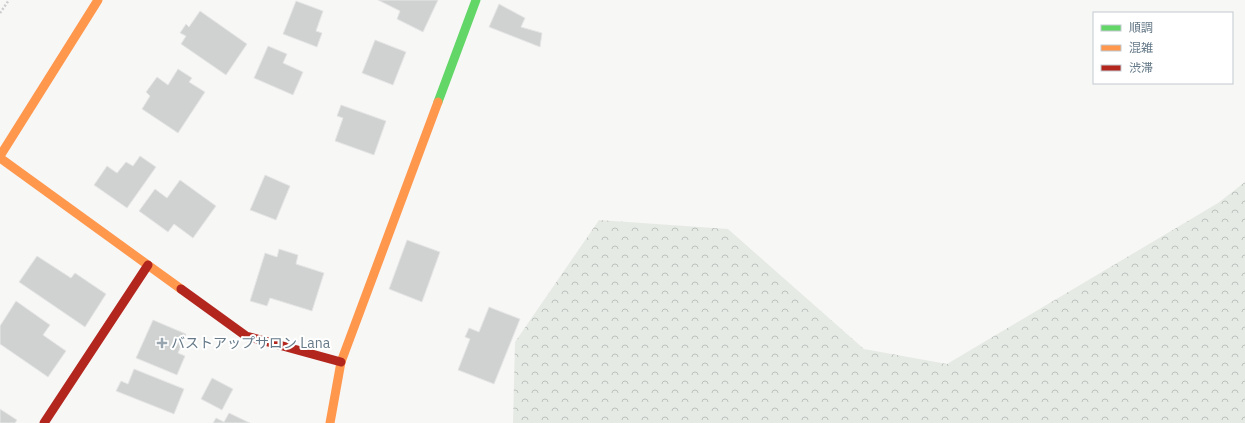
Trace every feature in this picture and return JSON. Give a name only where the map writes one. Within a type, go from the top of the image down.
[{"type":"street","points":[[98,0],[0,157],[246,336],[341,362]]},
{"type":"street","points":[[330,423],[341,362],[476,0]]},
{"type":"street","points":[[44,423],[148,265]]},
{"type":"path","points":[[0,13],[9,0]]},
{"type":"green space","points":[[1245,182],[1245,423],[513,423],[515,342],[599,220],[728,229],[864,349],[947,364],[1218,203]]},
{"type":"building","points":[[378,0],[438,0],[423,32],[397,19],[400,11]]},
{"type":"building","points":[[296,1],[323,11],[316,31],[322,33],[317,47],[283,34]]},
{"type":"building","points":[[499,4],[525,18],[521,27],[542,33],[540,47],[489,27]]},
{"type":"building","points":[[200,11],[247,44],[226,75],[181,44],[186,36],[180,33],[186,24],[189,27]]},
{"type":"building","points":[[375,40],[406,52],[393,85],[362,73]]},
{"type":"building","points":[[268,46],[287,54],[283,63],[303,72],[293,95],[254,78]]},
{"type":"building","points":[[178,69],[192,78],[189,82],[205,92],[178,133],[142,109],[150,96],[146,92],[157,77],[168,85]]},
{"type":"building","points":[[341,105],[386,121],[374,155],[335,141],[343,118],[337,116]]},
{"type":"building","points":[[140,156],[156,167],[127,208],[94,185],[107,166],[117,173],[126,162],[133,166]]},
{"type":"building","points":[[265,175],[290,186],[276,220],[250,210]]},
{"type":"building","points":[[180,180],[216,206],[193,238],[174,224],[168,232],[139,211],[155,189],[167,198]]},
{"type":"building","points":[[407,240],[440,252],[422,302],[389,289]]},
{"type":"building","points":[[279,249],[298,255],[296,264],[324,273],[312,311],[270,298],[267,306],[250,301],[265,253],[277,257]]},
{"type":"building","points":[[37,256],[71,278],[75,273],[106,294],[85,327],[19,282]]},
{"type":"building","points":[[16,301],[50,325],[43,335],[66,351],[48,377],[0,344],[0,326]]},
{"type":"building","points":[[489,307],[520,319],[494,384],[458,370],[470,339],[465,337],[469,328],[479,332]]},
{"type":"building","name":"バストアップサロン Lana","points":[[153,320],[186,334],[178,353],[185,356],[177,375],[136,358]]},
{"type":"building","points":[[134,369],[184,389],[174,414],[116,391],[121,381],[128,384]]},
{"type":"building","points":[[212,378],[233,389],[222,410],[201,399]]},
{"type":"building","points":[[0,409],[17,420],[15,423],[0,423]]},
{"type":"building","points":[[229,413],[250,423],[213,423],[216,418],[224,422]]},
{"type":"traffic: fast","points":[[438,102],[476,0]]},
{"type":"traffic: slow","points":[[0,156],[98,0]]},
{"type":"traffic: slow","points":[[330,423],[341,362],[438,102]]},
{"type":"traffic: slow","points":[[0,158],[181,289]]},
{"type":"traffic: jam","points":[[44,423],[148,265]]},
{"type":"traffic: jam","points":[[181,289],[246,336],[341,362]]},
{"type":"place","name":"バストアップサロン Lana","points":[[162,343]]}]
